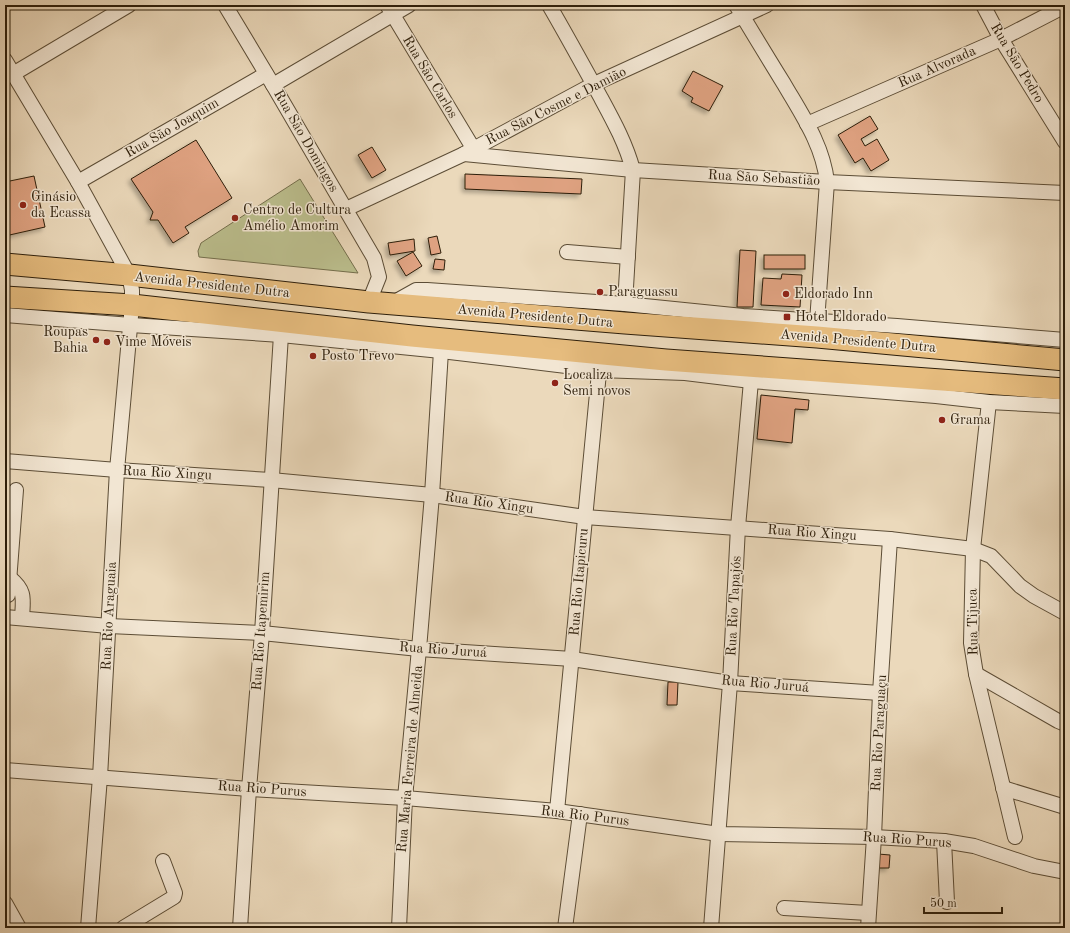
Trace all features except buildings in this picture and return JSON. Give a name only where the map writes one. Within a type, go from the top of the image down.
[{"type":"highway","name":"Avenida Presidente Dutra","points":[[5,264],[129,275],[391,304],[817,337],[1065,360]]},
{"type":"highway","name":"Avenida Presidente Dutra","points":[[5,297],[47,309],[247,325],[412,336],[600,361],[666,360],[936,388],[1065,389]]},
{"type":"highway","points":[[520,314],[534,298]]},
{"type":"highway","points":[[347,342],[412,336]]},
{"type":"highway","points":[[666,360],[685,373]]},
{"type":"street","points":[[13,74],[129,5]]},
{"type":"street","name":"Rua São Domingos","points":[[225,5],[370,249],[379,277],[369,302]]},
{"type":"street","name":"Rua São Joaquim","points":[[78,182],[270,80],[390,10],[409,5]]},
{"type":"street","points":[[549,5],[594,84],[629,153],[633,170],[624,304]]},
{"type":"street","name":"Rua São Cosme e Damião","points":[[346,209],[468,151],[594,84],[740,11],[767,5]]},
{"type":"street","name":"Rua São Pedro","points":[[983,5],[1001,39],[1065,142]]},
{"type":"street","name":"Rua Alvorada","points":[[807,124],[1001,39],[1065,6]]},
{"type":"street","name":"Rua São Carlos","points":[[390,10],[468,151]]},
{"type":"street","points":[[740,11],[807,124],[819,147],[823,160],[827,182],[817,322]]},
{"type":"street","points":[[5,60],[78,182],[129,275]]},
{"type":"street","name":"Rua São Sebastião","points":[[468,151],[633,170],[827,182],[1065,193]]},
{"type":"street","points":[[567,252],[628,257]]},
{"type":"street","name":"Rua Rio Araguaia","points":[[88,928],[100,777],[116,470],[132,315],[132,290],[129,275]]},
{"type":"street","points":[[391,304],[416,290],[624,304],[743,316],[1065,340]]},
{"type":"street","name":"Avenida Presidente Dutra","points":[[5,315],[47,309]]},
{"type":"street","name":"Avenida Presidente Dutra","points":[[247,325],[281,335],[347,342],[441,351],[600,361],[685,373],[751,380],[936,388],[989,402],[1065,406]]},
{"type":"street","name":"Rua Rio Itapemirim","points":[[240,928],[249,789],[262,633],[281,335]]},
{"type":"street","name":"Rua Maria Ferreira de Almeida","points":[[398,928],[405,798],[432,495],[441,351]]},
{"type":"street","name":"Rua Rio Itapicuru","points":[[557,811],[600,361]]},
{"type":"street","name":"Rua Rio Tapajós","points":[[711,928],[730,682],[738,527],[751,380]]},
{"type":"street","name":"Rua Tijuca","points":[[989,402],[973,549],[971,643],[976,674],[1016,837]]},
{"type":"street","name":"Rua Rio Xingu","points":[[5,461],[271,480],[432,495],[585,517],[890,539],[973,549],[991,556],[1020,586],[1034,596],[1065,613]]},
{"type":"street","points":[[8,595],[16,490]]},
{"type":"street","name":"Rua Rio Paraguaçu","points":[[868,928],[874,837],[880,693],[890,539]]},
{"type":"street","points":[[10,578],[18,584],[23,594],[22,618]]},
{"type":"street","name":"Rua Rio Juruá","points":[[5,617],[109,626],[262,633],[419,649],[572,659],[730,682],[880,693]]},
{"type":"street","points":[[976,674],[1065,724]]},
{"type":"street","name":"Rua Rio Purus","points":[[5,770],[249,789],[405,798],[557,811],[719,834],[874,837],[944,841],[974,846],[1034,866],[1065,872]]},
{"type":"street","points":[[1003,788],[1065,807]]},
{"type":"street","points":[[565,928],[580,814]]},
{"type":"street","points":[[944,841],[947,902]]},
{"type":"street","points":[[123,928],[173,898],[175,893],[162,861]]},
{"type":"street","points":[[5,903],[19,928]]},
{"type":"street","points":[[784,908],[868,913]]},
{"type":"green space","points":[[300,179],[358,273],[199,257],[198,251],[201,243]]},
{"type":"place","name":"Ginásio da Ecassa","points":[[23,205]]},
{"type":"place","name":"Centro de Cultura Amélio Amorim","points":[[235,218]]},
{"type":"place","name":"Paraguassu","points":[[600,292]]},
{"type":"place","name":"Eldorado Inn","points":[[786,294]]},
{"type":"place","name":"Hotel Eldorado","points":[[787,317]]},
{"type":"place","name":"Roupas Bahia","points":[[96,340]]},
{"type":"place","name":"Vime Móveis","points":[[107,342]]},
{"type":"place","name":"Posto Trevo","points":[[313,356]]},
{"type":"place","name":"Localiza Semi novos","points":[[555,383]]},
{"type":"place","name":"Grama","points":[[942,420]]}]
